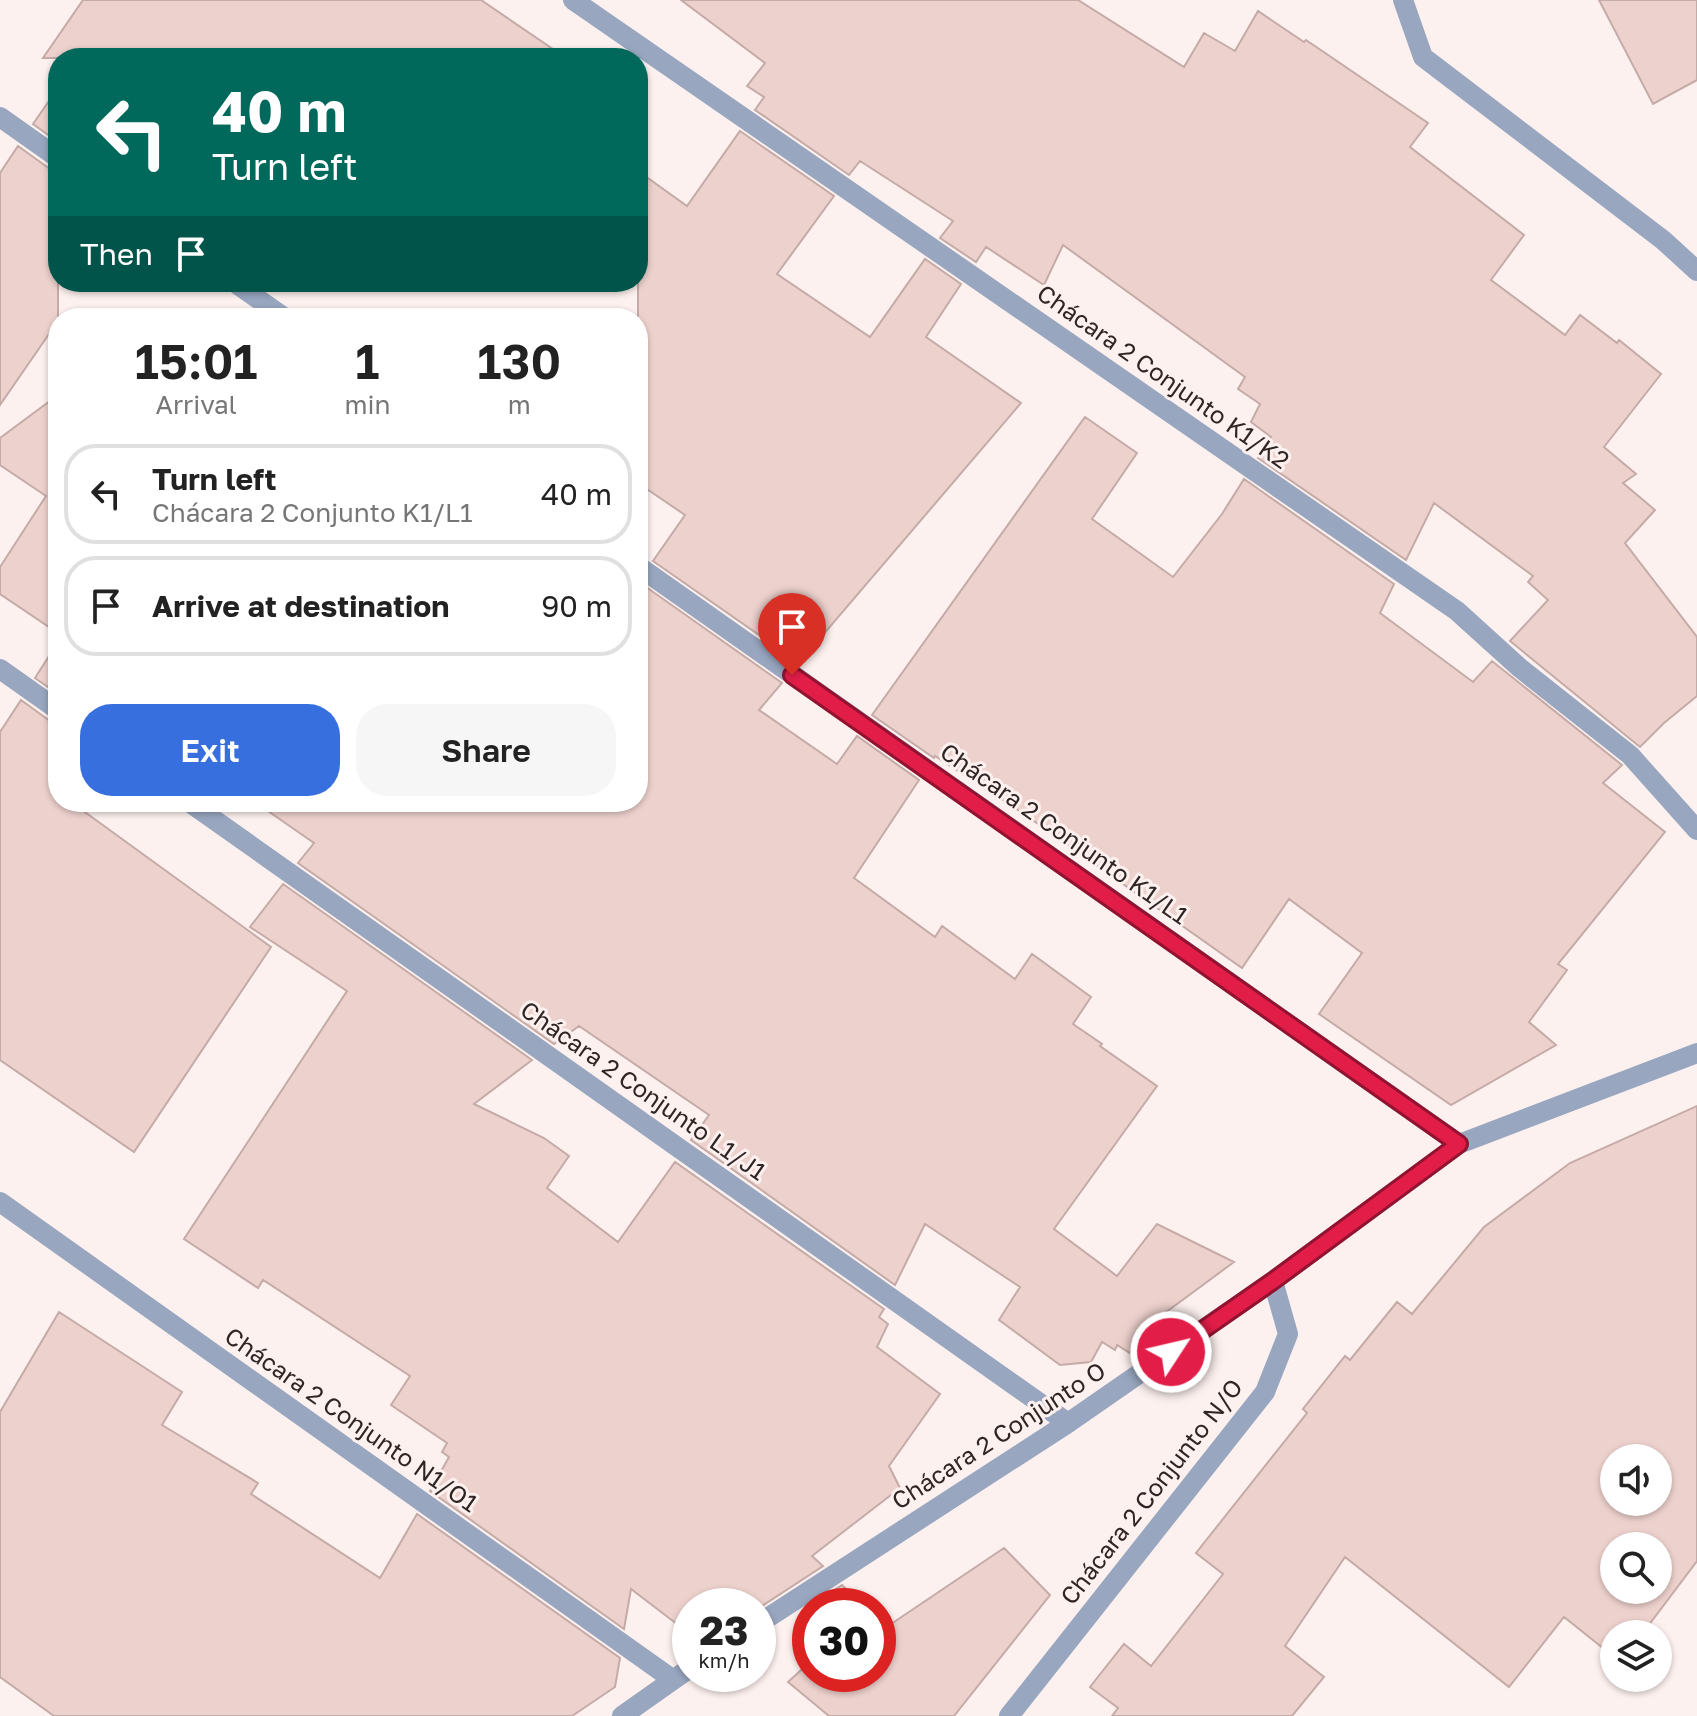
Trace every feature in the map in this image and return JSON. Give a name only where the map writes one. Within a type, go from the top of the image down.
[{"type":"street","name":"Chácara 2 Conjunto K1/K2","points":[[573,0],[642,48]]},
{"type":"street","points":[[1403,0],[1423,57],[1663,240],[1697,271]]},
{"type":"street","name":"Chácara 2 Conjunto K1/K2","points":[[648,52],[1457,611],[1520,668],[1630,755],[1697,830]]},
{"type":"street","points":[[0,117],[48,151]]},
{"type":"street","points":[[248,292],[271,308]]},
{"type":"street","name":"Chácara 2 Conjunto K1/L1","points":[[648,573],[1459,1144]]},
{"type":"street","points":[[0,669],[48,703]]},
{"type":"street","name":"Chácara 2 Conjunto L1/J1","points":[[203,812],[1068,1423]]},
{"type":"street","name":"Chácara 2 Conjunto O","points":[[776,1612],[1068,1423],[1273,1281],[1459,1144],[1697,1053]]},
{"type":"street","name":"Chácara 2 Conjunto N1/O1","points":[[0,1202],[672,1667]]},
{"type":"street","name":"Chácara 2 Conjunto N/O","points":[[1009,1716],[1265,1392],[1288,1334],[1273,1281]]},
{"type":"street","points":[[622,1716],[672,1680]]},
{"type":"building","points":[[83,0],[481,0],[551,48],[50,48]]},
{"type":"building","points":[[681,0],[1078,0],[1184,67],[1204,33],[1235,51],[1258,11],[1428,123],[1410,147],[1524,235],[1491,280],[1565,335],[1580,315],[1617,343],[1619,340],[1661,374],[1604,447],[1636,474],[1623,483],[1655,510],[1625,543],[1697,637],[1697,696],[1640,747],[1510,641],[1548,600],[1528,582],[1533,576],[1434,503],[1406,560],[1258,458],[1271,437],[1251,422],[1260,404],[1238,389],[1245,377],[1063,245],[1044,285],[986,247],[976,262],[940,238],[953,221],[860,161],[849,175],[755,110],[764,97],[747,86],[765,63]]},
{"type":"building","points":[[1599,0],[1697,0],[1697,80],[1653,104]]},
{"type":"building","points":[[48,102],[48,135],[33,124]]},
{"type":"building","points":[[740,131],[834,196],[777,274],[870,337],[925,259],[961,284],[926,337],[1021,403],[799,663],[653,561],[685,515],[648,490],[648,308],[638,308],[638,292],[648,292],[648,178],[687,206]]},
{"type":"building","points":[[18,146],[48,168],[48,292],[58,292],[58,308],[48,308],[48,335],[0,405],[0,173]]},
{"type":"building","points":[[48,402],[48,626],[0,594],[0,567],[46,496],[0,465],[0,438]]},
{"type":"building","points":[[1085,417],[1137,453],[1092,519],[1173,577],[1222,514],[1244,479],[1394,584],[1380,613],[1473,682],[1492,661],[1622,765],[1603,783],[1665,832],[1558,964],[1567,970],[1529,1022],[1556,1045],[1451,1105],[1319,1014],[1362,953],[1289,899],[1242,968],[1021,812],[872,715]]},
{"type":"building","points":[[648,588],[782,683],[759,710],[837,764],[857,736],[919,780],[854,878],[935,937],[942,926],[1015,979],[1032,954],[1091,997],[1073,1024],[1157,1086],[1054,1229],[1117,1276],[1157,1224],[1234,1262],[1146,1327],[1130,1353],[1117,1345],[1115,1350],[1102,1342],[1091,1362],[1060,1365],[999,1320],[1020,1287],[925,1224],[895,1285],[691,1140],[709,1115],[579,1026],[554,1044],[298,863],[314,843],[269,812],[648,812]]},
{"type":"building","points":[[48,658],[48,687],[35,678]]},
{"type":"building","points":[[21,700],[48,720],[48,812],[85,812],[271,947],[134,1152],[0,1060],[0,732]]},
{"type":"building","points":[[283,884],[532,1060],[474,1104],[544,1138],[569,1156],[547,1188],[618,1242],[675,1162],[884,1309],[879,1317],[888,1324],[877,1347],[940,1394],[889,1466],[900,1488],[812,1556],[823,1566],[776,1597],[776,1588],[672,1588],[672,1620],[631,1589],[624,1629],[430,1491],[449,1457],[442,1452],[447,1443],[391,1405],[410,1376],[263,1280],[258,1288],[184,1239],[347,991],[250,927]]},
{"type":"building","points":[[1697,1106],[1697,1561],[1672,1594],[1672,1532],[1600,1532],[1600,1604],[1665,1604],[1653,1620],[1600,1620],[1600,1646],[1564,1617],[1509,1687],[1345,1557],[1285,1646],[1324,1677],[1292,1716],[1112,1716],[1118,1708],[1090,1687],[1124,1644],[1151,1666],[1223,1574],[1196,1553],[1307,1413],[1303,1409],[1345,1356],[1350,1360],[1397,1302],[1412,1314],[1484,1227],[1570,1163]]},
{"type":"building","points":[[59,1312],[182,1392],[162,1425],[258,1483],[251,1494],[380,1578],[417,1514],[620,1658],[615,1687],[572,1716],[54,1716],[0,1677],[0,1412]]},
{"type":"building","points":[[1004,1548],[1050,1595],[954,1716],[829,1716],[800,1692],[896,1692],[896,1621]]},
{"type":"route","points":[[792,675],[1459,1144],[1171,1352]]}]
